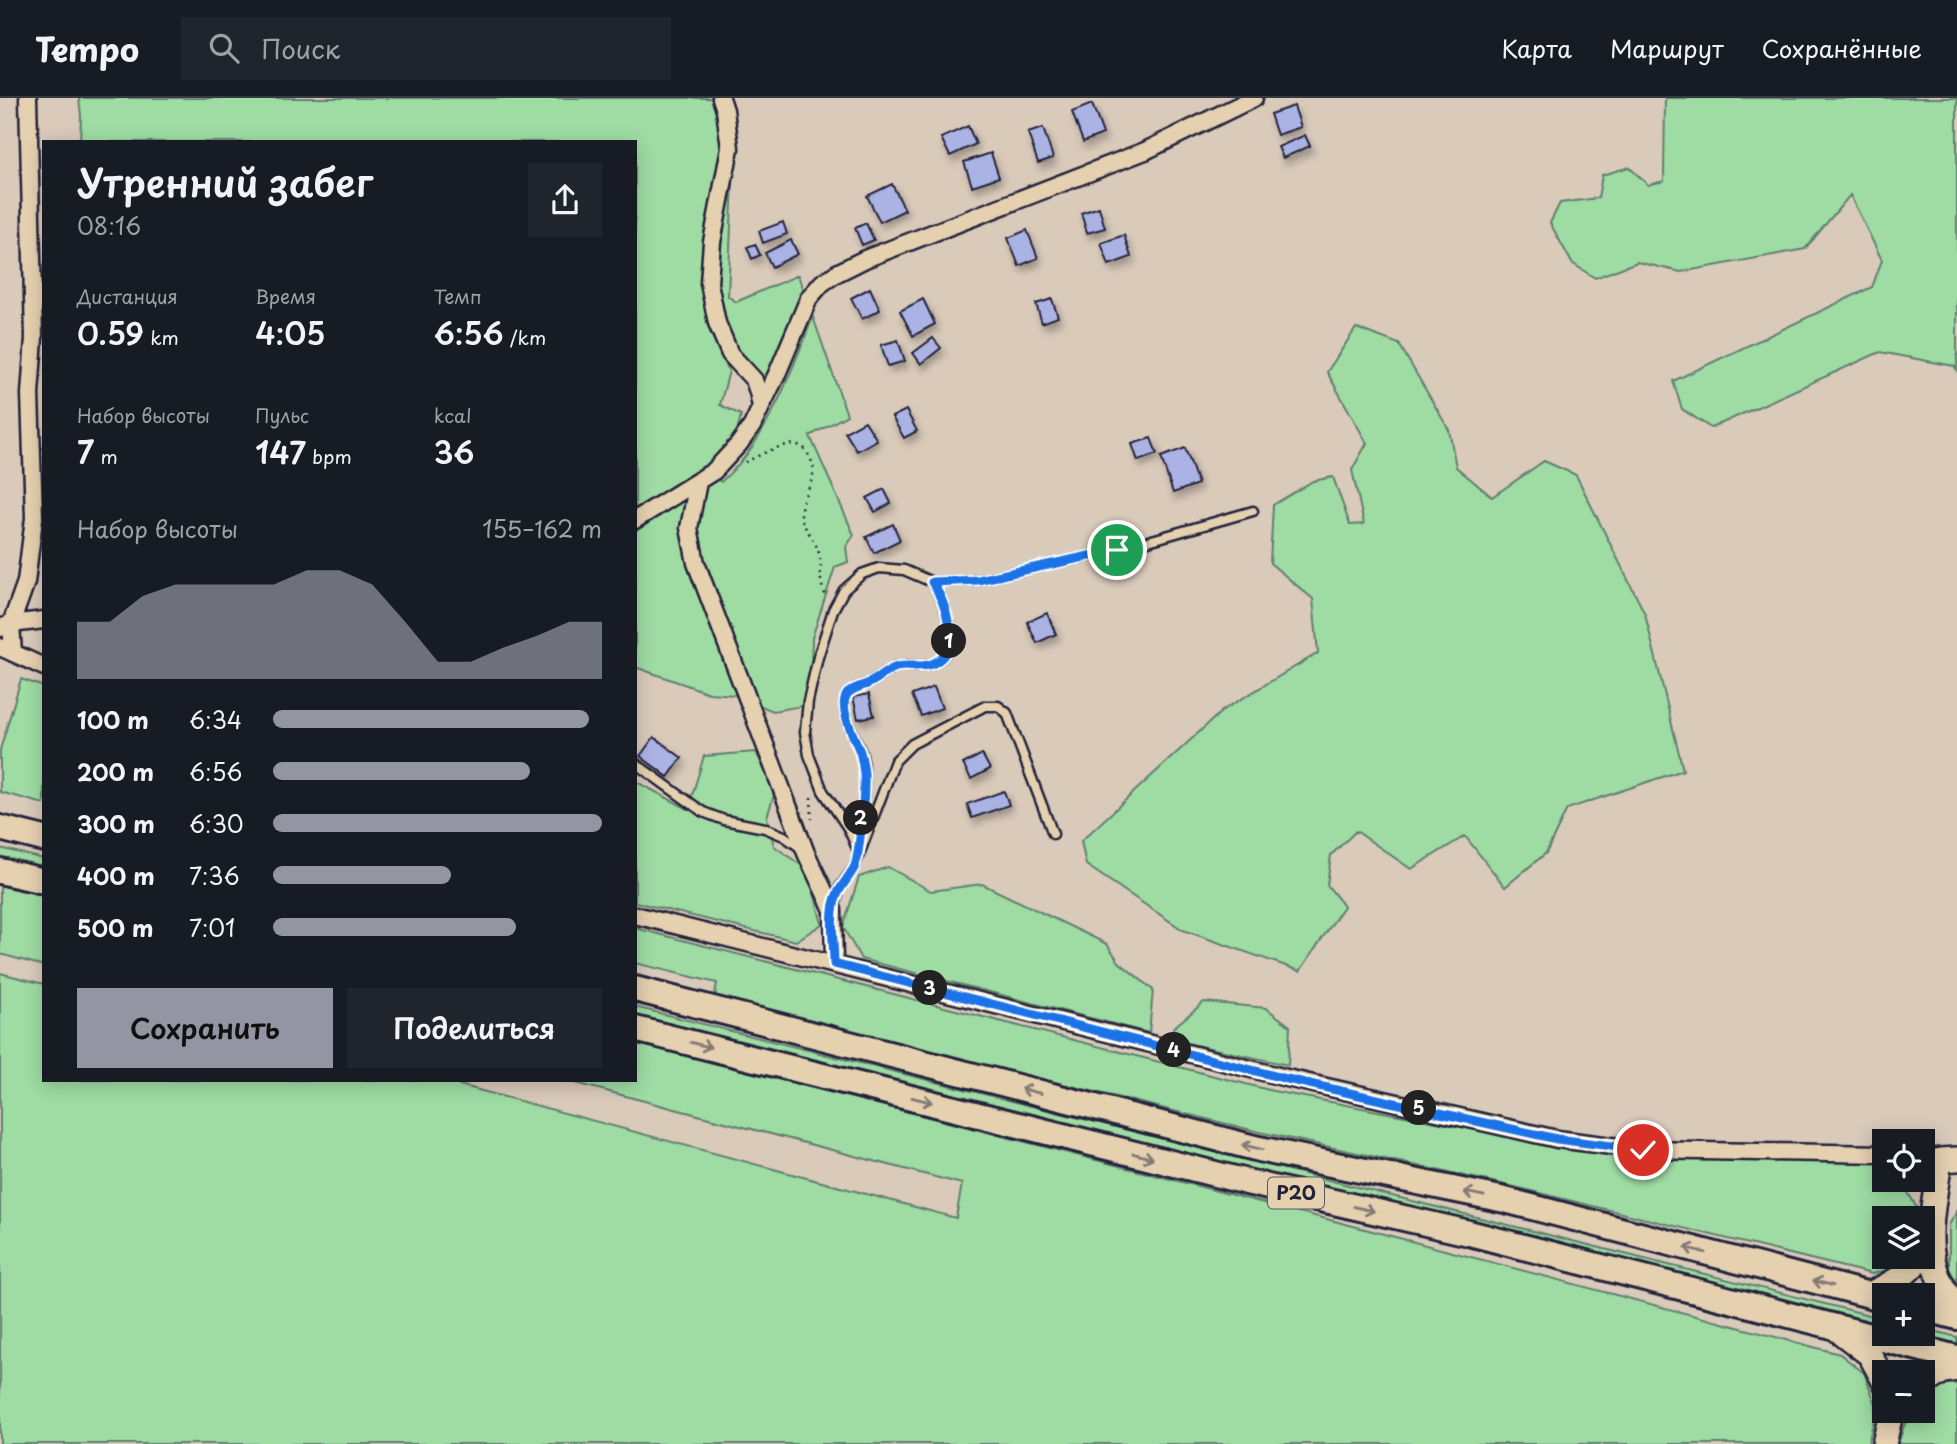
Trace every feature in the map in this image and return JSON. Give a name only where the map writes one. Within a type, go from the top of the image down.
[{"type":"main road","points":[[0,828],[42,838]]},
{"type":"main road","points":[[0,871],[42,881]]},
{"type":"main road","name":"Р20","points":[[637,990],[1259,1149],[1505,1200],[1872,1296]]},
{"type":"main road","name":"Р20","points":[[637,1029],[1251,1183],[1469,1233],[1957,1357]]},
{"type":"main road","points":[[1935,1311],[1957,1317]]},
{"type":"street","points":[[28,98],[34,338],[30,394],[34,518],[26,582],[6,626],[6,650],[42,666]]},
{"type":"street","points":[[721,98],[730,148],[712,242],[709,283],[716,323],[730,354],[754,380],[761,407]]},
{"type":"street","points":[[637,519],[714,471],[739,444],[752,426],[777,374],[809,298],[822,283],[865,259],[1145,151],[1254,98]]},
{"type":"street","points":[[698,482],[690,528],[695,563],[806,853],[833,910],[834,964]]},
{"type":"street","points":[[6,626],[42,620]]},
{"type":"street","points":[[637,915],[1287,1079],[1557,1139],[1643,1150],[1872,1154]]},
{"type":"street","points":[[1932,1206],[1940,1159]]},
{"type":"street","points":[[1893,1283],[1913,1269]]},
{"type":"street","points":[[1933,1269],[1957,1308]]},
{"type":"street","points":[[1833,1326],[1870,1354],[1873,1360]]},
{"type":"street","points":[[1935,1376],[1943,1371],[1957,1369]]},
{"type":"street","points":[[1884,1444],[1889,1423]]},
{"type":"lane","points":[[859,853],[848,828],[823,791],[809,755],[806,732],[818,657],[833,610],[844,590],[862,574],[879,568],[904,570],[932,582],[978,580],[1105,553],[1253,511]]},
{"type":"lane","points":[[859,853],[864,775],[861,753],[850,731],[846,695],[898,667],[932,665],[943,657],[949,645],[950,634],[940,594],[932,582]]},
{"type":"lane","points":[[833,910],[840,887],[854,867],[895,761],[912,744],[985,706],[998,706],[1007,713],[1053,834]]},
{"type":"lane","points":[[637,764],[704,812],[724,820],[765,828],[784,836],[806,853]]},
{"type":"path","points":[[714,471],[730,468],[787,444],[797,444],[806,449],[814,466],[800,511],[803,523],[818,548],[821,587],[833,610]]},
{"type":"path","points":[[806,853],[812,817],[811,792]]},
{"type":"green space","points":[[79,98],[715,98],[725,146],[704,284],[709,330],[729,371],[720,405],[741,415],[735,440],[706,470],[721,482],[747,454],[776,405],[813,317],[847,415],[810,436],[854,535],[846,547],[848,562],[835,567],[812,638],[811,669],[802,706],[773,711],[735,695],[709,693],[637,668],[637,140],[80,140]]},
{"type":"green space","points":[[1665,98],[1957,98],[1957,370],[1954,366],[1880,352],[1711,428],[1682,409],[1673,381],[1872,287],[1882,260],[1850,195],[1805,249],[1681,272],[1637,262],[1595,278],[1572,263],[1550,223],[1560,203],[1598,198],[1602,175],[1629,167],[1648,185],[1664,181]]},
{"type":"green space","points":[[734,156],[728,296],[736,302],[798,275],[805,295],[769,378],[758,376],[732,345],[721,319],[713,283]]},
{"type":"green space","points":[[1356,328],[1399,344],[1449,430],[1456,467],[1492,497],[1544,461],[1576,475],[1645,614],[1683,770],[1567,809],[1546,853],[1505,887],[1465,836],[1411,869],[1356,831],[1331,855],[1327,885],[1344,906],[1300,971],[1183,930],[1086,865],[1081,841],[1223,710],[1318,653],[1313,599],[1270,563],[1273,505],[1313,481],[1333,477],[1350,525],[1364,524],[1352,470],[1367,443],[1327,372]]},
{"type":"green space","points":[[21,679],[42,686],[42,803],[0,792],[0,750]]},
{"type":"green space","points":[[756,752],[775,792],[767,817],[774,846],[808,870],[822,924],[796,941],[637,902],[637,782],[688,809],[704,756]]},
{"type":"green space","points":[[0,848],[42,858],[42,872],[0,862]]},
{"type":"green space","points":[[888,867],[931,891],[982,884],[1107,944],[1119,962],[1153,990],[1149,1033],[861,959],[843,927],[859,877]]},
{"type":"green space","points":[[0,881],[42,892],[42,965],[0,954]]},
{"type":"green space","points":[[637,929],[1273,1091],[1556,1145],[1872,1159],[1872,1192],[1908,1192],[1916,1206],[1872,1206],[1872,1269],[1890,1269],[1872,1274],[1507,1185],[1264,1133],[714,999],[717,983],[637,963]]},
{"type":"green space","points":[[0,973],[42,984],[42,1082],[448,1082],[956,1218],[962,1184],[572,1082],[637,1082],[637,1043],[1840,1354],[1864,1373],[1872,1394],[1873,1423],[1868,1444],[0,1444]]},
{"type":"green space","points":[[1204,1002],[1266,1008],[1290,1026],[1288,1065],[1173,1040],[1173,1028]]},
{"type":"green space","points":[[637,1007],[1872,1316],[1872,1327],[637,1020]]},
{"type":"green space","points":[[1957,1211],[1957,1282],[1949,1269],[1949,1225]]},
{"type":"green space","points":[[1935,1331],[1957,1337],[1957,1348],[1935,1343]]},
{"type":"green space","points":[[1947,1384],[1957,1384],[1957,1444],[1898,1444],[1906,1423],[1935,1423],[1935,1391]]},
{"type":"building","points":[[1092,104],[1103,134],[1083,142],[1072,112]]},
{"type":"building","points":[[1294,106],[1301,127],[1277,135],[1270,114]]},
{"type":"building","points":[[968,126],[976,144],[950,156],[941,138]]},
{"type":"building","points":[[1043,128],[1053,158],[1038,163],[1028,133]]},
{"type":"building","points":[[1305,135],[1310,146],[1283,158],[1278,147]]},
{"type":"building","points":[[991,153],[999,177],[972,186],[964,162]]},
{"type":"building","points":[[892,184],[905,210],[880,222],[867,196]]},
{"type":"building","points":[[1099,207],[1105,228],[1087,233],[1081,213]]},
{"type":"building","points":[[783,222],[787,234],[763,243],[759,231]]},
{"type":"building","points":[[866,223],[874,240],[862,245],[855,228]]},
{"type":"building","points":[[1027,230],[1038,258],[1019,266],[1008,238]]},
{"type":"building","points":[[1124,235],[1131,257],[1109,265],[1101,243]]},
{"type":"building","points":[[791,240],[798,254],[772,267],[765,253]]},
{"type":"building","points":[[755,244],[760,255],[752,259],[747,247]]},
{"type":"building","points":[[870,288],[880,310],[862,319],[851,298]]},
{"type":"building","points":[[923,299],[935,324],[913,336],[900,311]]},
{"type":"building","points":[[1052,299],[1058,317],[1042,323],[1036,304]]},
{"type":"building","points":[[933,338],[941,348],[921,364],[913,353]]},
{"type":"building","points":[[898,340],[905,361],[888,366],[881,345]]},
{"type":"building","points":[[906,410],[917,431],[904,438],[892,417]]},
{"type":"building","points":[[865,421],[877,440],[857,451],[845,432]]},
{"type":"building","points":[[1151,438],[1157,454],[1138,461],[1132,444]]},
{"type":"building","points":[[1185,448],[1198,484],[1173,493],[1161,457]]},
{"type":"building","points":[[884,489],[891,503],[875,512],[867,498]]},
{"type":"building","points":[[893,524],[900,540],[874,553],[866,537]]},
{"type":"building","points":[[1047,613],[1056,634],[1037,643],[1027,622]]},
{"type":"building","points":[[934,687],[942,708],[921,716],[912,695]]},
{"type":"building","points":[[869,694],[874,716],[858,719],[853,697]]},
{"type":"building","points":[[654,737],[682,758],[668,777],[640,756]]},
{"type":"building","points":[[982,754],[990,769],[971,779],[963,764]]},
{"type":"building","points":[[1004,791],[1009,805],[972,818],[967,804]]},
{"type":"route","points":[[1117,550],[978,580],[932,582],[940,594],[950,634],[949,645],[943,657],[932,665],[898,667],[846,695],[850,731],[861,753],[864,775],[859,853],[854,867],[840,887],[833,910],[834,964],[1287,1079],[1557,1139],[1643,1150]]}]
